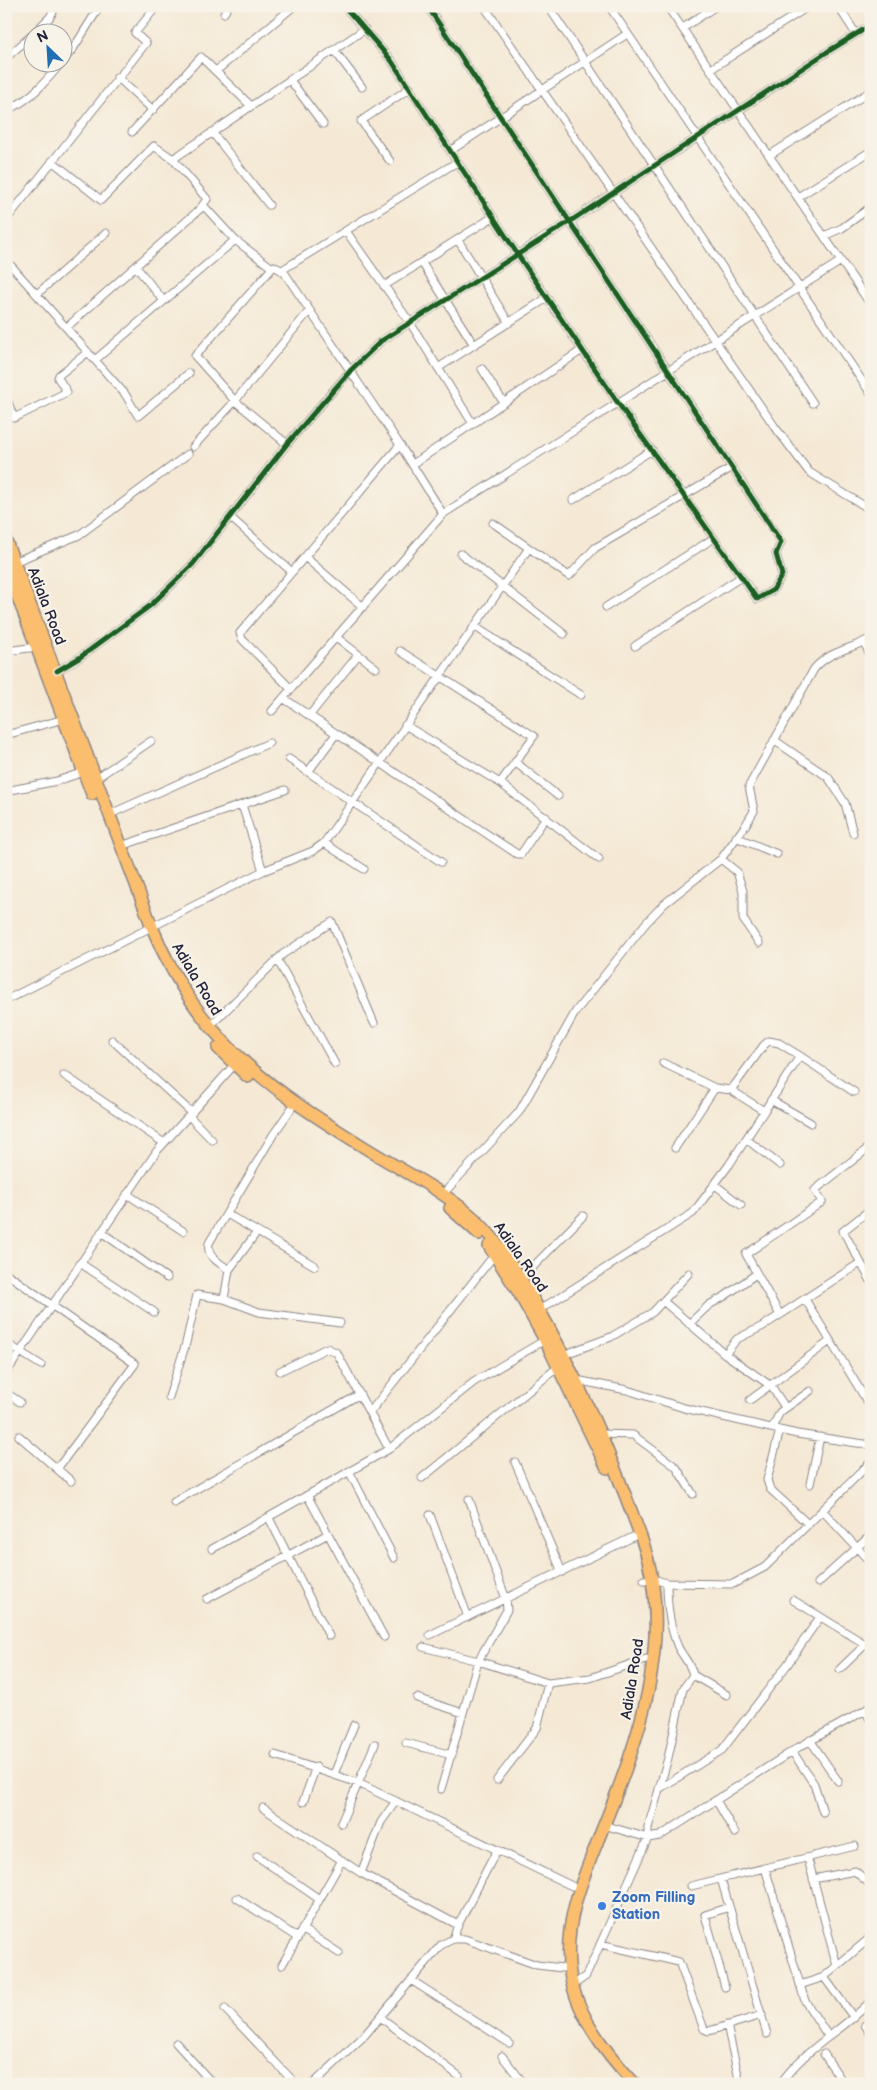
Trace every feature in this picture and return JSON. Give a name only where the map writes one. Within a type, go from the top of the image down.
[{"type":"main road","name":"Adiala Road","points":[[6,542],[10,564],[37,647],[84,772],[149,929],[194,1007],[237,1063],[295,1104],[442,1195],[473,1217],[486,1230],[563,1355],[600,1434],[630,1506],[646,1552],[655,1648],[650,1685],[638,1735],[578,1890],[570,1920],[569,1967],[573,1985],[588,2022],[621,2069],[635,2084]]},
{"type":"main road","name":"Adiala Road","points":[[10,564],[57,671],[149,929],[159,964],[188,1012],[206,1036],[291,1110],[436,1198],[477,1231],[518,1282]]},
{"type":"main road","name":"Adiala Road","points":[[535,1312],[545,1340],[606,1466],[648,1580],[646,1659],[631,1733],[572,1886],[563,1918],[562,1968],[566,1987],[582,2026],[625,2084]]},
{"type":"street","points":[[45,22],[56,6]]},
{"type":"street","points":[[72,50],[100,6]]},
{"type":"street","points":[[6,220],[117,77],[146,43],[135,34],[157,6]]},
{"type":"street","points":[[216,72],[294,6]]},
{"type":"street","points":[[344,6],[391,60],[582,350],[757,600],[773,590],[782,575],[776,554],[781,542],[667,372],[428,7]]},
{"type":"street","points":[[484,6],[774,427],[809,472],[871,510]]},
{"type":"street","points":[[548,6],[813,403]]},
{"type":"street","points":[[609,6],[696,138],[871,394]]},
{"type":"street","points":[[668,6],[871,305]]},
{"type":"street","points":[[683,28],[716,6]]},
{"type":"street","points":[[711,69],[809,6]]},
{"type":"street","points":[[838,6],[856,34]]},
{"type":"street","points":[[57,671],[86,654],[151,605],[193,564],[287,444],[351,370],[381,341],[408,322],[518,255],[653,165],[871,25]]},
{"type":"street","points":[[173,159],[364,29]]},
{"type":"street","points":[[450,151],[627,34]]},
{"type":"street","points":[[6,58],[22,44]]},
{"type":"street","points":[[334,50],[362,87]]},
{"type":"street","points":[[132,132],[201,57],[251,106]]},
{"type":"street","points":[[6,97],[13,108],[20,104],[52,72]]},
{"type":"street","points":[[117,77],[153,110]]},
{"type":"street","points":[[290,80],[323,124]]},
{"type":"street","points":[[390,161],[360,121],[410,88]]},
{"type":"street","points":[[770,155],[871,91]]},
{"type":"street","points":[[212,132],[269,205]]},
{"type":"street","points":[[52,161],[101,200],[154,146],[173,159],[207,199],[137,268],[67,327]]},
{"type":"street","points":[[798,197],[871,151]]},
{"type":"street","points":[[282,270],[457,162]]},
{"type":"street","points":[[203,205],[235,240],[271,267],[277,267],[282,270],[351,370],[444,514]]},
{"type":"street","points":[[824,236],[842,228],[871,207]]},
{"type":"street","points":[[384,286],[493,217]]},
{"type":"street","points":[[346,231],[408,322],[472,424]]},
{"type":"street","points":[[37,294],[106,233]]},
{"type":"street","points":[[95,360],[235,240]]},
{"type":"street","points":[[458,240],[509,323]]},
{"type":"street","points":[[6,260],[125,394],[138,416],[189,373]]},
{"type":"street","points":[[272,710],[444,514],[841,262]]},
{"type":"street","points":[[422,263],[474,346]]},
{"type":"street","points":[[271,267],[195,356],[235,401],[287,444]]},
{"type":"street","points":[[137,268],[164,300]]},
{"type":"street","points":[[438,368],[547,298]]},
{"type":"street","points":[[193,446],[235,401],[309,311]]},
{"type":"street","points":[[413,464],[582,350]]},
{"type":"street","points":[[6,398],[14,418],[67,392],[58,378],[88,352]]},
{"type":"street","points":[[482,369],[504,403]]},
{"type":"street","points":[[291,689],[242,638],[240,633],[400,445]]},
{"type":"street","points":[[574,500],[652,450]]},
{"type":"street","points":[[10,564],[79,535],[188,454]]},
{"type":"street","points":[[493,523],[570,576],[595,548],[731,468]]},
{"type":"street","points":[[230,517],[292,572]]},
{"type":"street","points":[[606,607],[714,538]]},
{"type":"street","points":[[6,1000],[263,871],[313,851],[324,842],[529,548]]},
{"type":"street","points":[[461,554],[564,634]]},
{"type":"street","points":[[305,557],[362,607]]},
{"type":"street","points":[[635,646],[741,576]]},
{"type":"street","points":[[474,626],[581,695]]},
{"type":"street","points":[[336,637],[376,668]]},
{"type":"street","points":[[442,1195],[518,1112],[576,1011],[646,923],[664,904],[721,859],[745,826],[754,811],[749,786],[814,669],[823,659],[838,650],[868,640],[871,657]]},
{"type":"street","points":[[6,651],[37,647]]},
{"type":"street","points":[[400,651],[438,677],[534,736],[500,783]]},
{"type":"street","points":[[309,716],[358,654]]},
{"type":"street","points":[[283,698],[517,854],[521,854],[546,817]]},
{"type":"street","points":[[6,734],[64,719]]},
{"type":"street","points":[[405,725],[500,783],[599,859]]},
{"type":"street","points":[[308,772],[336,734]]},
{"type":"street","points":[[774,740],[828,777],[845,803],[853,833]]},
{"type":"street","points":[[95,779],[151,741]]},
{"type":"street","points":[[108,815],[269,743]]},
{"type":"street","points":[[289,758],[440,862]]},
{"type":"street","points":[[515,762],[558,796]]},
{"type":"street","points":[[6,791],[57,781],[84,772]]},
{"type":"street","points":[[120,846],[285,790]]},
{"type":"street","points":[[242,805],[263,871]]},
{"type":"street","points":[[736,837],[777,854]]},
{"type":"street","points":[[324,842],[364,869]]},
{"type":"street","points":[[721,859],[738,872],[743,891],[743,919],[759,943]]},
{"type":"street","points":[[208,1027],[277,959],[332,922],[374,1023]]},
{"type":"street","points":[[277,959],[335,1064]]},
{"type":"street","points":[[112,1040],[191,1114],[212,1140]]},
{"type":"street","points":[[731,1090],[769,1041],[779,1043],[854,1092]]},
{"type":"street","points":[[535,1312],[693,1213],[746,1139],[800,1056]]},
{"type":"street","points":[[6,1374],[101,1232],[164,1143],[237,1063]]},
{"type":"street","points":[[663,1063],[715,1088],[731,1090],[764,1111]]},
{"type":"street","points":[[64,1076],[164,1143]]},
{"type":"street","points":[[675,1148],[715,1088]]},
{"type":"street","points":[[771,1100],[812,1123]]},
{"type":"street","points":[[229,1270],[211,1256],[208,1250],[209,1243],[273,1136],[291,1110]]},
{"type":"street","points":[[746,1139],[780,1165]]},
{"type":"street","points":[[780,1315],[746,1254],[822,1202],[815,1190],[871,1146]]},
{"type":"street","points":[[714,1184],[741,1205]]},
{"type":"street","points":[[127,1194],[183,1231]]},
{"type":"street","points":[[871,1209],[843,1231],[871,1282]]},
{"type":"street","points":[[227,1214],[315,1266]]},
{"type":"street","points":[[518,1282],[583,1216]]},
{"type":"street","points":[[101,1232],[167,1278]]},
{"type":"street","points":[[224,1299],[229,1270],[257,1232]]},
{"type":"street","points":[[370,1412],[495,1254]]},
{"type":"street","points":[[80,1263],[154,1312]]},
{"type":"street","points":[[725,1354],[737,1339],[780,1315],[860,1263]]},
{"type":"street","points":[[6,1273],[135,1364],[57,1469]]},
{"type":"street","points":[[563,1355],[611,1337],[653,1312],[689,1273]]},
{"type":"street","points":[[690,1324],[709,1305],[756,1274]]},
{"type":"street","points":[[169,1397],[186,1343],[195,1299],[198,1295],[224,1299],[259,1312],[340,1323]]},
{"type":"street","points":[[805,1299],[871,1408]]},
{"type":"street","points":[[663,1301],[725,1354],[771,1386],[784,1407]]},
{"type":"street","points":[[212,1549],[389,1449],[474,1382],[545,1340]]},
{"type":"street","points":[[750,1400],[830,1341]]},
{"type":"street","points":[[6,1343],[41,1364]]},
{"type":"street","points":[[280,1371],[328,1348],[333,1349],[338,1353],[389,1449]]},
{"type":"street","points":[[422,1478],[558,1367]]},
{"type":"street","points":[[575,1380],[627,1390],[684,1408],[780,1430],[871,1445]]},
{"type":"street","points":[[772,1428],[784,1407],[810,1391]]},
{"type":"street","points":[[6,1393],[20,1402]]},
{"type":"street","points":[[174,1502],[360,1394]]},
{"type":"street","points":[[780,1430],[768,1480],[770,1489],[808,1524]]},
{"type":"street","points":[[600,1434],[633,1434],[676,1467],[693,1494]]},
{"type":"street","points":[[19,1436],[71,1481]]},
{"type":"street","points":[[810,1484],[820,1437]]},
{"type":"street","points":[[515,1462],[562,1572]]},
{"type":"street","points":[[648,1580],[667,1583],[733,1584],[765,1567],[871,1462]]},
{"type":"street","points":[[349,1471],[394,1558]]},
{"type":"street","points":[[307,1495],[384,1637]]},
{"type":"street","points":[[441,1789],[478,1660],[507,1610],[506,1599],[469,1499]]},
{"type":"street","points":[[822,1510],[871,1563]]},
{"type":"street","points":[[430,1515],[468,1617]]},
{"type":"street","points":[[269,1518],[329,1636]]},
{"type":"street","points":[[207,1599],[328,1534]]},
{"type":"street","points":[[818,1583],[871,1535]]},
{"type":"street","points":[[430,1635],[633,1537]]},
{"type":"street","points":[[573,1985],[586,1976],[648,1838],[648,1828],[678,1720],[683,1689],[693,1675],[691,1666],[678,1646],[667,1602],[667,1583]]},
{"type":"street","points":[[793,1600],[864,1644]]},
{"type":"street","points":[[659,1790],[722,1750],[787,1665],[820,1617]]},
{"type":"street","points":[[840,1669],[871,1639]]},
{"type":"street","points":[[423,1647],[478,1660],[548,1683],[590,1678],[646,1659]]},
{"type":"street","points":[[693,1675],[727,1694]]},
{"type":"street","points":[[497,1780],[537,1728],[548,1683]]},
{"type":"street","points":[[417,1698],[464,1713]]},
{"type":"street","points":[[604,1825],[648,1838],[660,1836],[792,1751],[868,1708],[871,1721]]},
{"type":"street","points":[[334,1774],[354,1725]]},
{"type":"street","points":[[810,1740],[838,1781]]},
{"type":"street","points":[[406,1743],[452,1755]]},
{"type":"street","points":[[341,1823],[375,1744]]},
{"type":"street","points":[[792,1751],[814,1784],[823,1812]]},
{"type":"street","points":[[274,1755],[316,1767],[358,1783],[572,1886]]},
{"type":"street","points":[[303,1802],[316,1767]]},
{"type":"street","points":[[716,1800],[735,1833]]},
{"type":"street","points":[[361,1873],[381,1822],[396,1801]]},
{"type":"street","points":[[263,1808],[361,1873],[458,1925]]},
{"type":"street","points":[[690,1886],[854,1846]]},
{"type":"street","points":[[453,1939],[458,1925],[497,1850]]},
{"type":"street","points":[[257,1856],[320,1899]]},
{"type":"street","points":[[282,1964],[342,1860]]},
{"type":"street","points":[[809,1863],[837,1966]]},
{"type":"street","points":[[765,1868],[804,2002],[828,2036]]},
{"type":"street","points":[[813,1879],[855,1871],[871,1884]]},
{"type":"street","points":[[720,1879],[768,2034]]},
{"type":"street","points":[[238,1898],[298,1938]]},
{"type":"street","points":[[725,1987],[705,1916],[729,1907]]},
{"type":"street","points":[[302,1929],[339,1952]]},
{"type":"street","points":[[800,1985],[824,1977],[871,1937]]},
{"type":"street","points":[[313,2084],[364,2036],[441,1945],[453,1939],[465,1939],[537,1965],[562,1968]]},
{"type":"street","points":[[600,1944],[678,1962],[704,2029],[709,2031],[762,2015]]},
{"type":"street","points":[[824,1977],[854,2018]]},
{"type":"street","points":[[411,1980],[509,2043]]},
{"type":"street","points":[[780,2084],[793,2066],[828,2036],[854,2018],[871,2001]]},
{"type":"street","points":[[225,2009],[296,2084]]},
{"type":"street","points":[[380,2017],[459,2076]]},
{"type":"street","points":[[727,2025],[740,2084]]},
{"type":"street","points":[[864,2025],[871,2034]]},
{"type":"street","points":[[176,2043],[213,2084]]},
{"type":"street","points":[[824,2054],[844,2084]]},
{"type":"street","points":[[502,2056],[524,2084]]},
{"type":"cycle path","points":[[344,6],[391,60],[518,255],[618,403],[757,599],[773,590],[782,575],[776,554],[781,542],[428,7]]},
{"type":"cycle path","points":[[57,671],[79,658],[151,605],[193,564],[287,444],[351,370],[381,341],[569,222],[871,25]]},
{"type":"place","name":"Zoom Filling Station","points":[[602,1906]]}]
